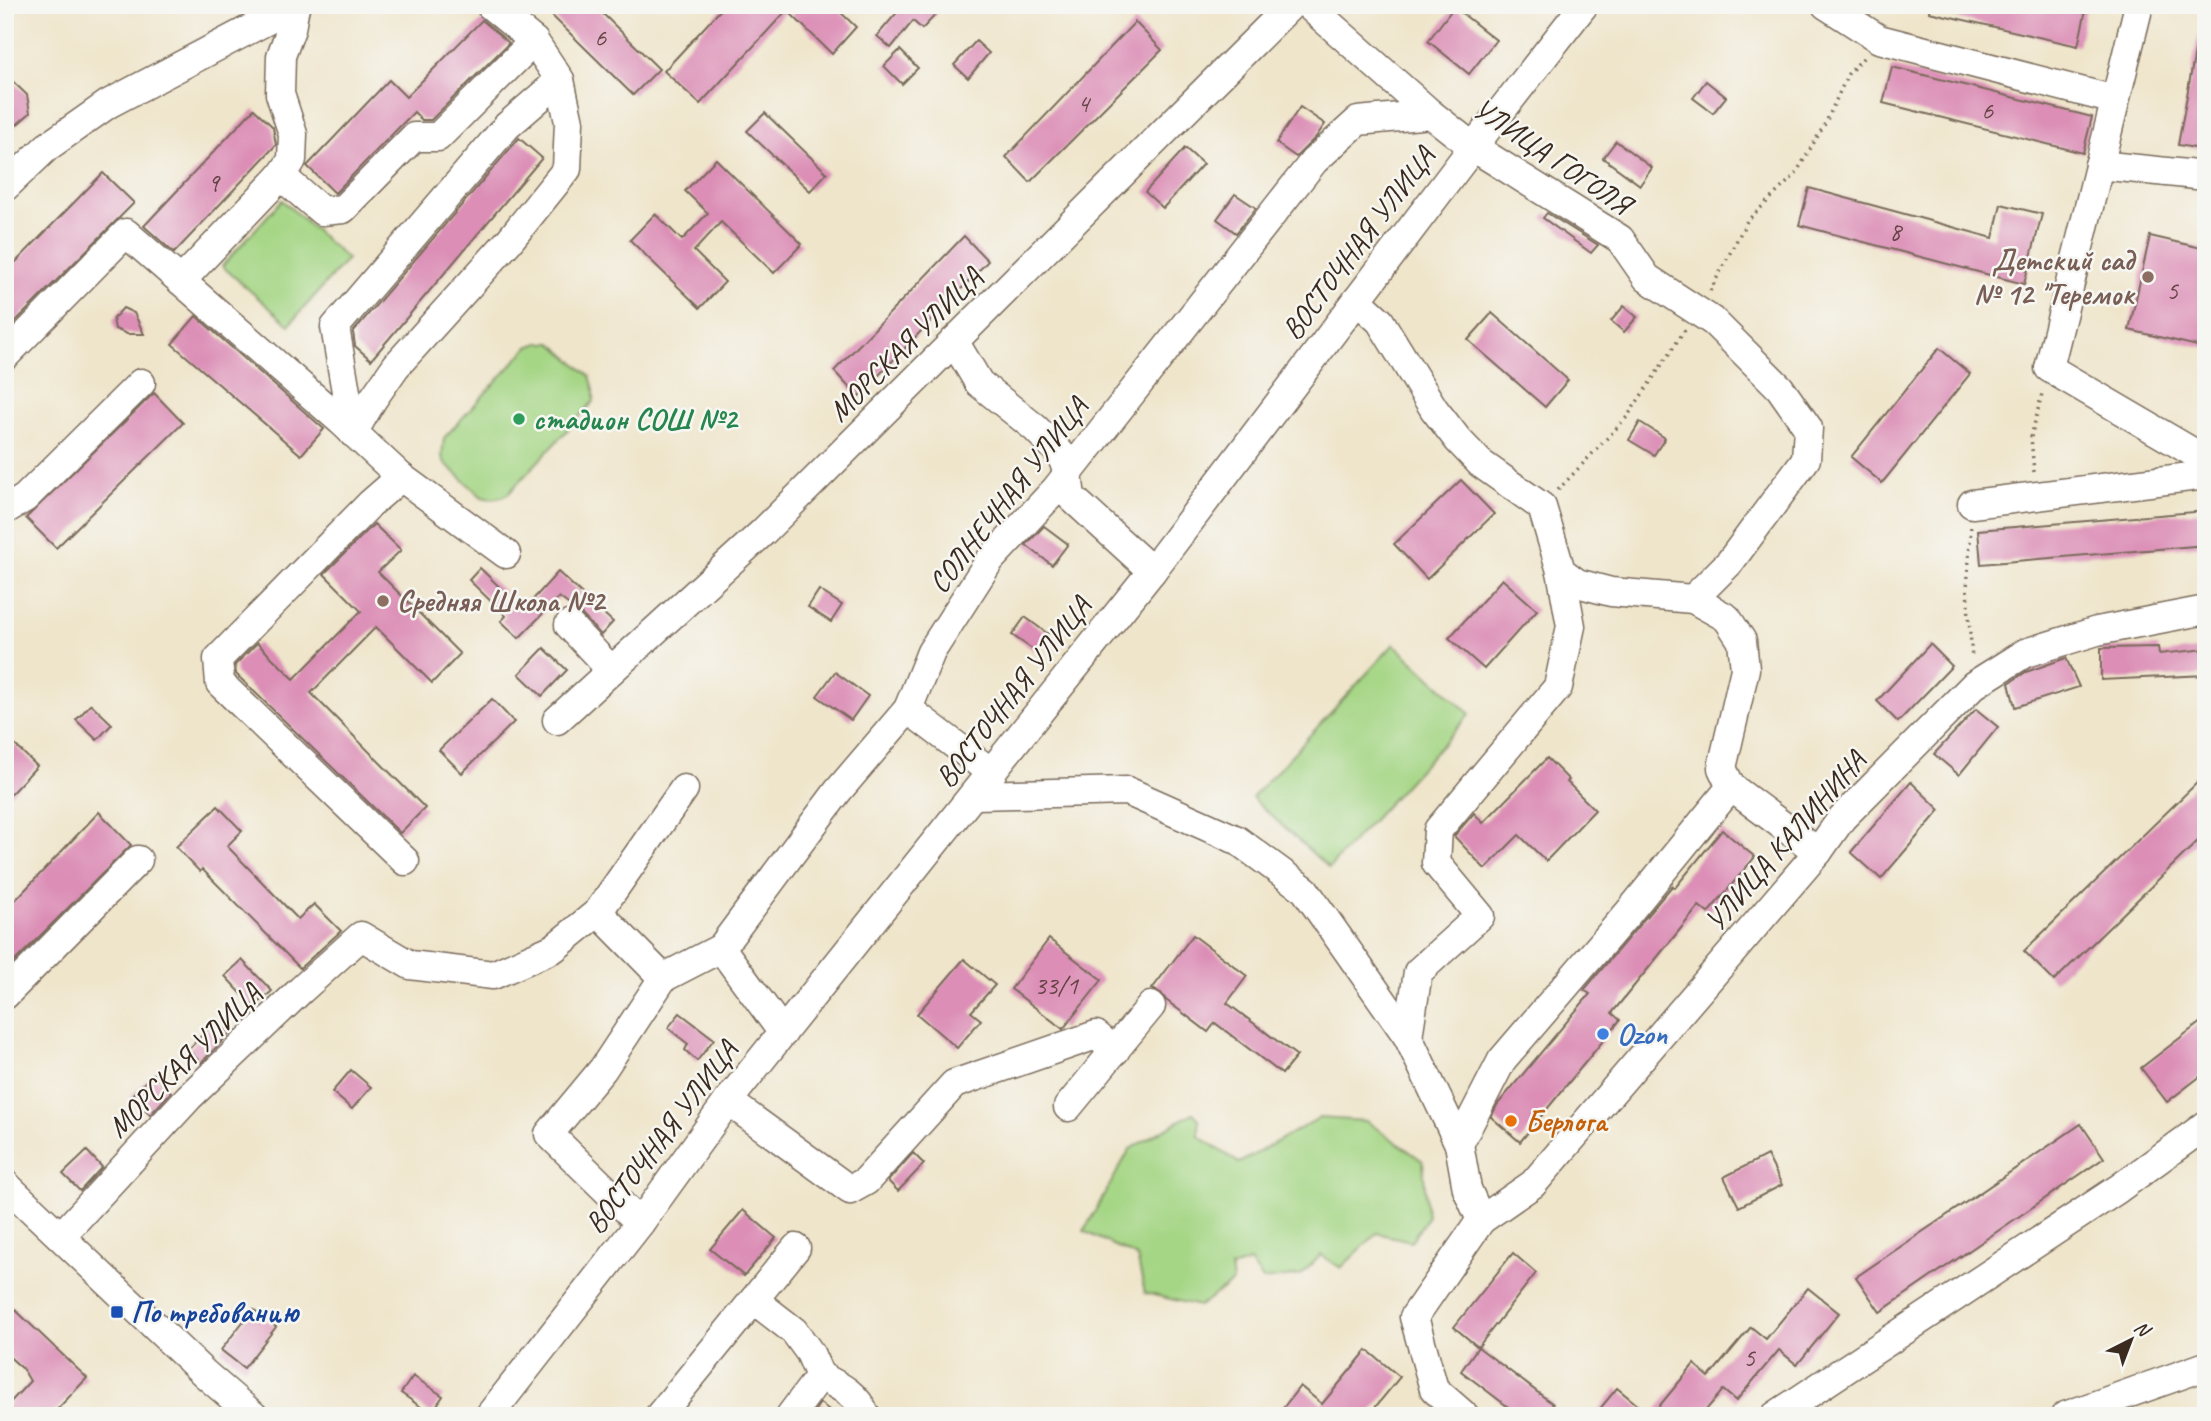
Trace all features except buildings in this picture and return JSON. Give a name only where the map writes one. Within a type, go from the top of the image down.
[{"type":"street","points":[[353,433],[396,366],[509,241],[566,169],[569,122],[560,80],[534,41],[491,5]]},
{"type":"street","name":"МОРСКАЯ УЛИЦА","points":[[557,720],[764,532],[1291,5]]},
{"type":"street","name":"УЛИЦА ГОГОЛЯ","points":[[1308,5],[1431,114],[1473,147],[1619,239],[1647,278],[1714,322],[1780,388],[1808,428],[1806,458],[1730,562],[1693,599]]},
{"type":"street","name":"ВОСТОЧНАЯ УЛИЦА","points":[[489,1416],[640,1223],[728,1101],[1152,571],[1584,5]]},
{"type":"street","points":[[1826,5],[1879,39],[2115,100]]},
{"type":"street","points":[[2139,5],[2049,368],[2206,460]]},
{"type":"street","points":[[181,281],[281,176],[292,160],[293,134],[280,94],[281,56],[291,29],[295,6]]},
{"type":"street","points":[[5,187],[47,147],[108,104],[295,6]]},
{"type":"street","points":[[281,176],[322,211],[343,209],[414,137],[438,137],[534,41]]},
{"type":"street","points":[[353,433],[335,327],[508,126],[560,80]]},
{"type":"street","name":"СОЛНЕЧНАЯ УЛИЦА","points":[[640,1223],[549,1133],[603,1069],[663,978],[721,948],[838,790],[908,709],[931,652],[990,561],[1068,474],[1314,161],[1358,121],[1431,114]]},
{"type":"street","points":[[2099,165],[2206,176]]},
{"type":"street","points":[[5,356],[126,233],[401,477],[506,554]]},
{"type":"street","points":[[1357,300],[1380,320],[1434,409],[1458,440],[1480,463],[1542,507],[1561,571],[1571,626],[1558,687],[1438,830],[1436,863],[1480,916],[1418,972],[1408,1037]]},
{"type":"street","points":[[954,341],[979,383],[1044,436],[1061,454],[1068,474],[1071,497],[1152,571]]},
{"type":"street","points":[[5,510],[25,498],[141,383]]},
{"type":"street","points":[[1972,504],[2206,475]]},
{"type":"street","points":[[401,477],[370,504],[218,659],[220,683],[405,861]]},
{"type":"street","points":[[1561,571],[1577,583],[1611,592],[1693,599],[1727,618],[1742,640],[1745,669],[1722,768],[1731,787],[1818,852]]},
{"type":"street","name":"УЛИЦА КАЛИНИНА","points":[[1481,1220],[1533,1184],[1818,852],[1842,818],[1974,685],[2025,653],[2098,631],[2206,610]]},
{"type":"street","points":[[569,625],[611,670]]},
{"type":"street","points":[[908,709],[983,784],[1128,791],[1237,840],[1305,890],[1408,1037],[1458,1144],[1467,1189],[1481,1220],[1414,1317],[1434,1389],[1465,1416]]},
{"type":"street","points":[[1458,1144],[1502,1060],[1629,912],[1731,787]]},
{"type":"street","points":[[663,978],[598,912],[684,789]]},
{"type":"street","points":[[5,995],[138,860]]},
{"type":"street","name":"МОРСКАЯ УЛИЦА","points":[[61,1236],[189,1097],[301,989],[361,936],[410,965],[493,975],[554,948],[598,912]]},
{"type":"street","points":[[721,948],[783,1033]]},
{"type":"street","points":[[1068,1107],[1151,1006]]},
{"type":"street","points":[[728,1101],[849,1190],[866,1181],[954,1084],[1096,1035],[1115,1051]]},
{"type":"street","points":[[1775,1416],[2118,1189],[2206,1125]]},
{"type":"street","points":[[5,1184],[205,1374],[254,1416]]},
{"type":"street","points":[[659,1416],[796,1248]]},
{"type":"street","points":[[754,1300],[794,1331],[810,1353],[820,1376],[845,1389],[860,1402],[866,1416]]},
{"type":"street","points":[[2065,1416],[2111,1407],[2206,1366]]},
{"type":"street","points":[[790,1416],[820,1376]]},
{"type":"path","points":[[1542,507],[1627,417],[1698,311],[1747,221],[1795,175],[1826,122],[1848,74],[1879,39]]},
{"type":"path","points":[[2037,496],[2031,437],[2049,368]]},
{"type":"path","points":[[1972,504],[1967,589],[1974,685]]},
{"type":"green space","points":[[282,200],[347,259],[289,325],[222,266]]},
{"type":"green space","name":"стадион СОШ №2","points":[[539,343],[552,343],[590,376],[594,401],[508,494],[496,499],[482,497],[445,463],[442,456],[444,438],[528,347]]},
{"type":"green space","points":[[1394,644],[1470,714],[1329,868],[1252,798]]},
{"type":"green space","points":[[1193,1113],[1199,1119],[1199,1136],[1239,1163],[1319,1118],[1366,1121],[1423,1161],[1427,1218],[1411,1241],[1377,1233],[1341,1268],[1321,1255],[1301,1275],[1263,1280],[1250,1262],[1231,1268],[1233,1282],[1199,1306],[1145,1293],[1137,1257],[1084,1231],[1130,1149]]},
{"type":"place","name":"Детский сад № 12 \"Теремок","points":[[2148,277]]},
{"type":"place","name":"стадион СОШ №2","points":[[519,419]]},
{"type":"place","name":"Средняя Школа №2","points":[[383,601]]},
{"type":"place","name":"Ozon","points":[[1603,1034]]},
{"type":"place","name":"Берлога","points":[[1511,1121]]},
{"type":"place","name":"По требованию","points":[[117,1312]]}]
